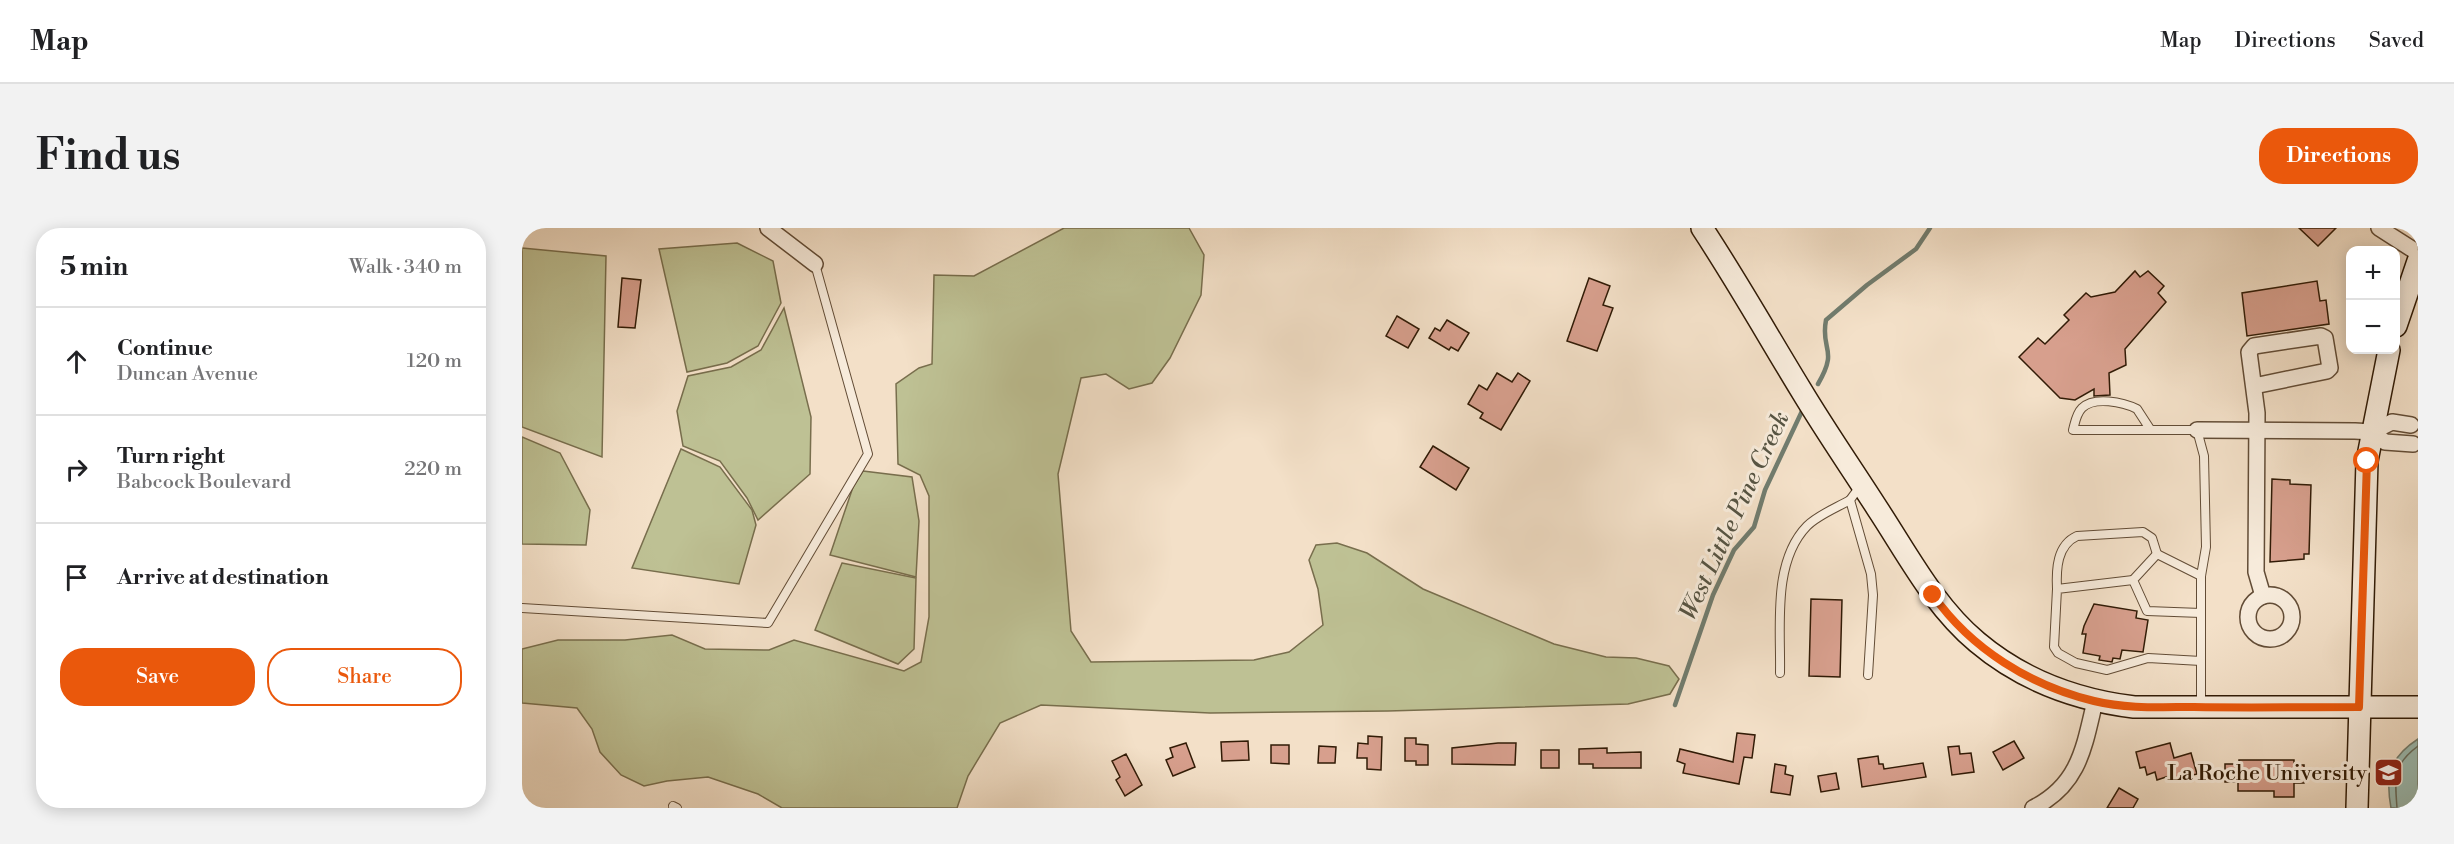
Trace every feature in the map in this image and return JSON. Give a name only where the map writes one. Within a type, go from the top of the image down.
[{"type":"street","points":[[768,228],[815,264]]},
{"type":"street","points":[[1702,228],[1856,492],[1933,595],[1964,631],[2019,671],[2041,683],[2095,701],[2134,706],[2418,707]]},
{"type":"street","points":[[2379,228],[2418,253]]},
{"type":"street","points":[[2400,314],[2418,261]]},
{"type":"street","points":[[2254,386],[2328,371],[2330,368],[2325,338],[2321,336],[2254,346],[2249,352],[2257,430],[2256,572],[2263,596]]},
{"type":"street","points":[[2357,808],[2364,511],[2372,432],[2388,354]]},
{"type":"street","points":[[2197,430],[2372,432],[2392,422],[2415,421],[2410,434],[2416,447]]},
{"type":"street","points":[[2372,432],[2385,442],[2416,447]]},
{"type":"street","points":[[2033,808],[2063,786],[2076,769],[2095,701]]},
{"type":"lane","points":[[522,608],[768,623],[868,454],[815,264]]},
{"type":"lane","points":[[2150,429],[2137,409],[2114,402],[2091,403],[2082,407],[2073,430],[2197,430],[2205,467],[2206,547],[2200,576],[2201,707]]},
{"type":"lane","points":[[1780,673],[1783,575],[1790,552],[1809,524],[1856,492],[1873,595],[1868,675]]},
{"type":"lane","points":[[2200,576],[2157,554],[2152,538],[2143,531],[2077,536],[2068,540],[2062,549],[2056,572],[2054,647],[2058,653],[2076,663],[2107,670],[2148,658],[2201,661]]},
{"type":"lane","points":[[2056,588],[2133,580],[2157,554]]},
{"type":"lane","points":[[2133,580],[2148,610],[2201,613]]},
{"type":"green space","points":[[1064,228],[1189,228],[1204,255],[1201,295],[1170,358],[1152,383],[1129,389],[1106,374],[1081,378],[1058,474],[1071,631],[1091,662],[1254,660],[1289,652],[1323,625],[1318,589],[1309,560],[1316,545],[1337,543],[1367,553],[1423,589],[1554,644],[1606,657],[1636,658],[1669,666],[1679,679],[1670,694],[1628,704],[1388,711],[1210,713],[1041,705],[1000,723],[968,776],[957,808],[782,808],[758,794],[708,777],[644,786],[621,775],[600,752],[592,729],[577,708],[522,703],[522,649],[558,640],[625,640],[672,635],[705,649],[769,650],[794,640],[904,671],[921,662],[929,617],[929,496],[920,475],[898,464],[896,384],[919,368],[932,364],[934,275],[974,276]]},
{"type":"green space","points":[[737,243],[773,261],[781,303],[758,346],[727,363],[687,372],[659,249]]},
{"type":"green space","points":[[522,248],[606,256],[602,457],[522,427]]},
{"type":"green space","points":[[784,308],[811,417],[810,474],[758,520],[747,498],[720,461],[683,446],[677,411],[688,376],[731,367],[761,350]]},
{"type":"green space","points":[[522,437],[560,453],[590,510],[586,545],[522,544]]},
{"type":"green space","points":[[681,449],[720,467],[752,510],[756,525],[739,584],[632,568]]},
{"type":"green space","points":[[863,471],[912,477],[919,521],[916,577],[830,555],[853,487]]},
{"type":"green space","points":[[842,563],[916,578],[914,649],[898,664],[815,630]]},
{"type":"water","points":[[2418,739],[2418,808],[2391,808],[2389,786],[2392,768],[2401,753]]},
{"type":"building","points":[[2299,228],[2336,228],[2318,246]]},
{"type":"building","points":[[2135,271],[2140,277],[2148,271],[2164,286],[2158,293],[2166,302],[2125,349],[2126,365],[2109,373],[2110,395],[2094,396],[2094,389],[2075,400],[2060,398],[2019,357],[2038,338],[2045,344],[2069,320],[2064,315],[2086,293],[2091,297],[2115,292]]},
{"type":"building","points":[[622,278],[641,280],[635,328],[618,327]]},
{"type":"building","points":[[1589,278],[1610,286],[1603,305],[1613,308],[1597,351],[1567,341]]},
{"type":"building","points":[[2317,281],[2320,301],[2326,300],[2329,324],[2247,336],[2242,293]]},
{"type":"building","points":[[1397,316],[1419,329],[1408,348],[1386,336]]},
{"type":"building","points":[[1447,320],[1469,333],[1458,351],[1451,347],[1449,350],[1429,338],[1435,328],[1440,331]]},
{"type":"building","points":[[1497,373],[1512,382],[1518,373],[1530,381],[1501,430],[1480,418],[1483,413],[1468,404],[1479,385],[1487,390]]},
{"type":"building","points":[[1433,446],[1469,468],[1456,490],[1420,467]]},
{"type":"building","points":[[2272,479],[2290,480],[2290,484],[2311,485],[2309,554],[2304,554],[2304,559],[2270,562]]},
{"type":"building","points":[[1811,599],[1842,600],[1840,677],[1809,676]]},
{"type":"building","points":[[2094,604],[2137,611],[2136,618],[2148,620],[2143,652],[2122,650],[2120,659],[2113,658],[2112,662],[2099,660],[2100,656],[2083,653],[2086,634],[2082,634]]},
{"type":"building","points":[[1737,733],[1755,735],[1752,758],[1744,757],[1739,784],[1683,773],[1685,764],[1677,761],[1680,749],[1733,762]]},
{"type":"building","points":[[1368,736],[1382,737],[1381,770],[1367,769],[1367,758],[1357,758],[1358,743],[1368,744]]},
{"type":"building","points":[[1405,738],[1416,738],[1416,744],[1428,745],[1428,765],[1416,765],[1416,761],[1405,761]]},
{"type":"building","points":[[1248,741],[1249,760],[1222,761],[1221,742]]},
{"type":"building","points":[[2014,741],[2024,758],[2003,770],[1993,752]]},
{"type":"building","points":[[1186,743],[1195,767],[1173,776],[1166,760],[1173,757],[1170,748]]},
{"type":"building","points":[[1516,743],[1515,765],[1452,764],[1452,748]]},
{"type":"building","points":[[2170,743],[2174,758],[2191,753],[2197,774],[2173,780],[2172,775],[2157,780],[2155,772],[2147,775],[2145,767],[2140,768],[2136,752]]},
{"type":"building","points":[[1271,745],[1289,745],[1289,764],[1271,763]]},
{"type":"building","points":[[1319,746],[1336,747],[1335,763],[1318,763]]},
{"type":"building","points":[[1959,746],[1960,754],[1971,753],[1974,772],[1952,775],[1948,747]]},
{"type":"building","points":[[1607,748],[1607,753],[1641,752],[1641,768],[1593,768],[1593,764],[1579,764],[1579,749]]},
{"type":"building","points":[[1541,750],[1559,750],[1559,768],[1541,768]]},
{"type":"building","points":[[1126,754],[1142,785],[1125,796],[1116,780],[1120,777],[1112,761]]},
{"type":"building","points":[[1878,756],[1879,764],[1883,764],[1884,769],[1923,763],[1926,777],[1862,787],[1858,759]]},
{"type":"building","points":[[2239,760],[2294,760],[2294,765],[2304,765],[2304,783],[2294,783],[2294,797],[2274,797],[2274,791],[2238,791],[2238,782],[2225,782],[2225,764],[2239,764]]},
{"type":"building","points":[[1775,764],[1786,766],[1785,774],[1793,776],[1790,795],[1771,792]]},
{"type":"building","points":[[1836,773],[1839,789],[1821,792],[1818,776]]},
{"type":"building","points":[[2119,788],[2138,799],[2133,808],[2107,808]]},
{"type":"waterway","name":"West Little Pine Creek","points":[[1818,384],[1828,356],[1825,338],[1826,320],[1867,285],[1916,249],[1930,228]]},
{"type":"waterway","name":"West Little Pine Creek","points":[[1675,705],[1713,595],[1734,550],[1754,527],[1765,490],[1803,409]]},
{"type":"place","name":"La Roche University","points":[[2388,773]]},
{"type":"route","points":[[1933,595],[1964,631],[2007,664],[2041,683],[2095,701],[2134,706],[2359,707],[2367,461]]}]
